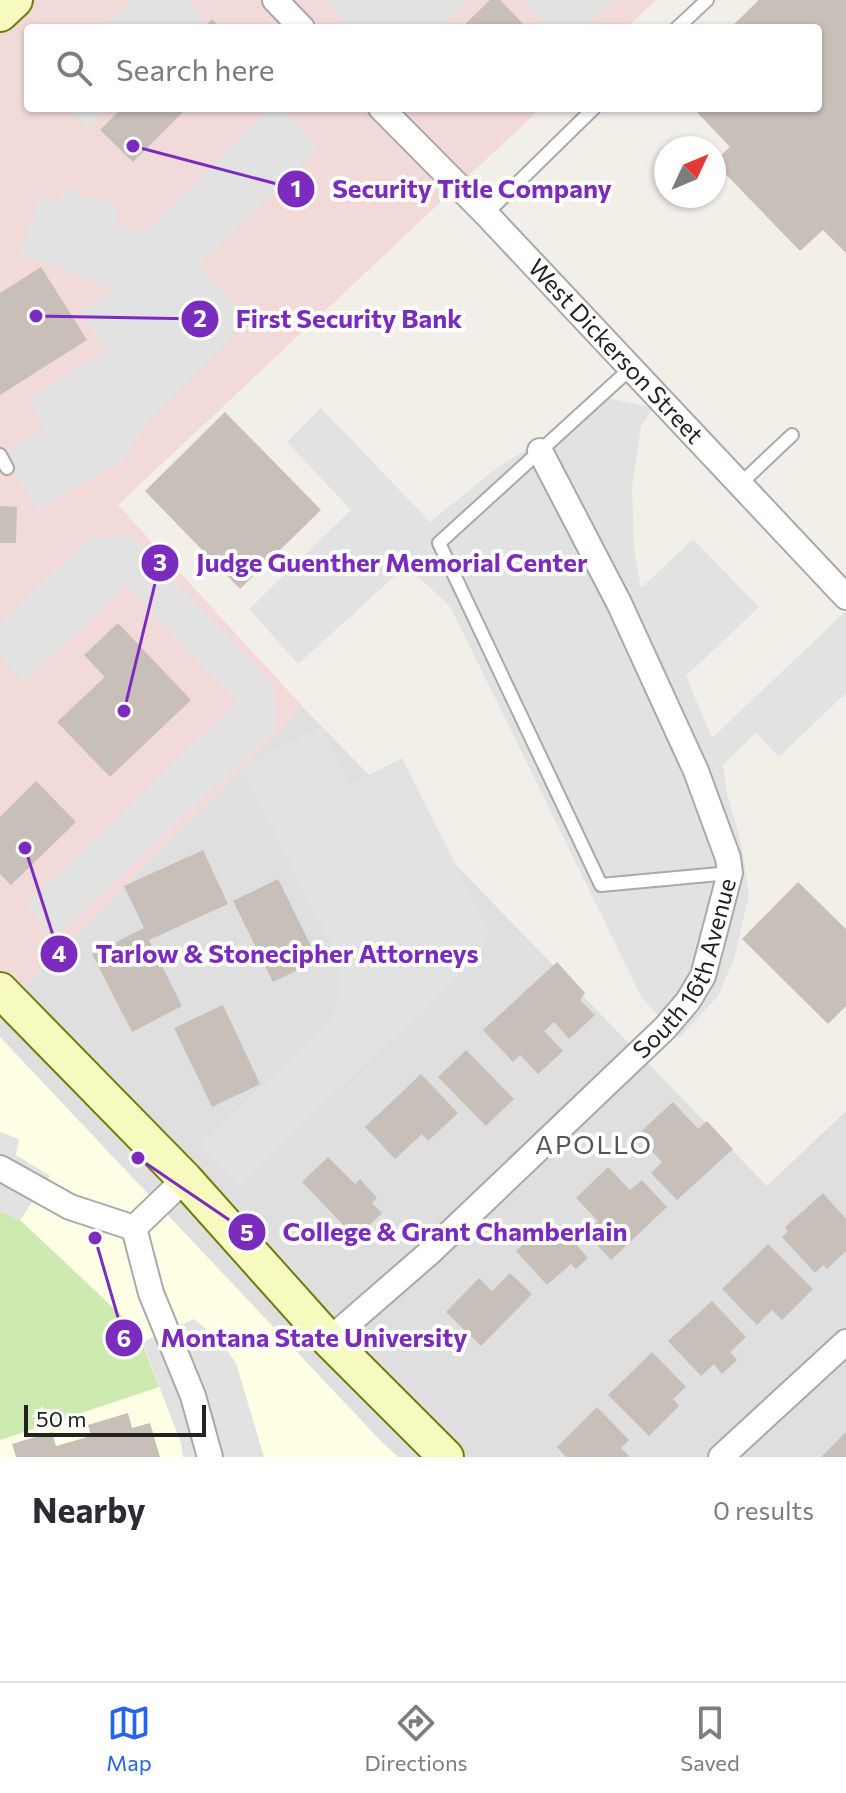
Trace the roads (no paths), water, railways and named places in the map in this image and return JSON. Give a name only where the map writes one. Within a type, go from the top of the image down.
[{"type":"main road","points":[[0,14],[15,0]]},
{"type":"main road","points":[[0,990],[185,1179],[329,1340],[446,1457]]},
{"type":"street","points":[[275,0],[298,24]]},
{"type":"street","name":"West Dickerson Street","points":[[385,112],[486,214],[846,597]]},
{"type":"street","name":"South 16th Avenue","points":[[329,1340],[428,1254],[665,1028],[688,1001],[703,976],[730,873],[728,858],[696,771],[619,603],[540,451]]},
{"type":"street","points":[[0,1168],[70,1207],[134,1228]]},
{"type":"street","points":[[134,1228],[185,1179]]},
{"type":"street","points":[[134,1228],[151,1293],[193,1396],[210,1457]]},
{"type":"street","points":[[721,1457],[846,1342]]},
{"type":"lane","points":[[681,24],[707,0]]},
{"type":"lane","points":[[486,214],[590,112]]},
{"type":"lane","points":[[630,369],[439,543],[601,885],[730,873]]},
{"type":"lane","points":[[739,485],[792,435]]},
{"type":"lane","points":[[0,455],[7,468]]},
{"type":"place","name":"Security Title Company","points":[[133,146]]},
{"type":"place","name":"First Security Bank","points":[[36,316]]},
{"type":"place","name":"Judge Guenther Memorial Center","points":[[124,711]]},
{"type":"place","name":"Tarlow & Stonecipher Attorneys","points":[[25,848]]},
{"type":"place","name":"College & Grant Chamberlain","points":[[138,1158]]},
{"type":"place","name":"Montana State University","points":[[95,1238]]},
{"type":"district","name":"APOLLO","points":[[594,1145]]}]
